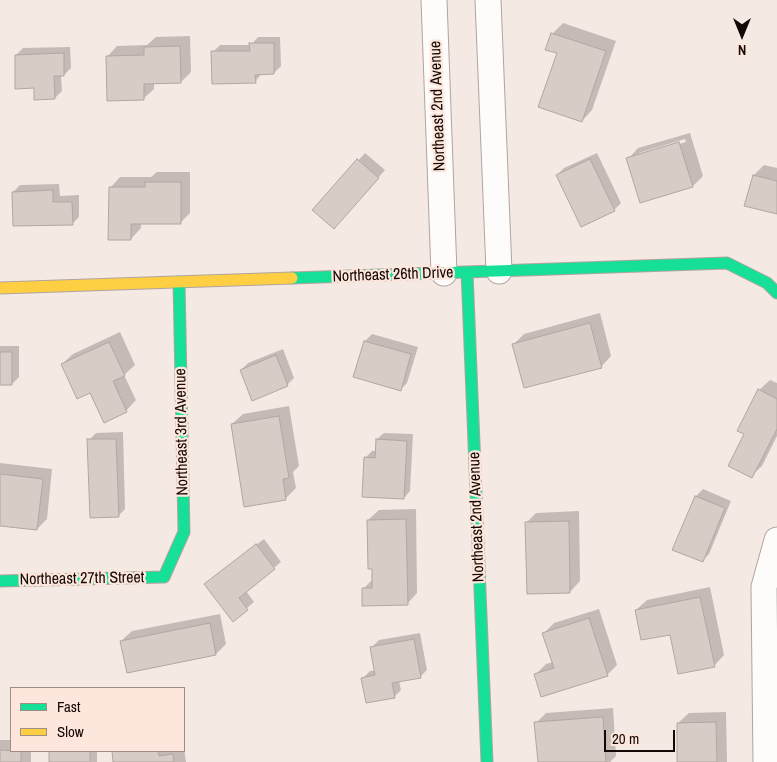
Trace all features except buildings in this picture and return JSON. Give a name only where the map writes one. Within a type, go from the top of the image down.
[{"type":"street","name":"Northeast 2nd Avenue","points":[[434,0],[455,272],[487,762]]},
{"type":"street","points":[[488,0],[499,271]]},
{"type":"street","name":"Northeast 26th Drive","points":[[0,288],[727,263],[767,283],[777,293]]},
{"type":"street","name":"Northeast 3rd Avenue","points":[[164,577],[184,532],[180,282]]},
{"type":"street","points":[[766,762],[764,587],[777,540]]},
{"type":"street","name":"Northeast 27th Street","points":[[0,581],[164,577]]},
{"type":"traffic: fast","points":[[292,278],[727,263],[767,283],[777,293]]},
{"type":"traffic: fast","points":[[467,272],[487,762]]},
{"type":"traffic: fast","points":[[0,581],[164,577],[184,532],[179,282]]},
{"type":"traffic: slow","points":[[0,288],[292,278]]}]
